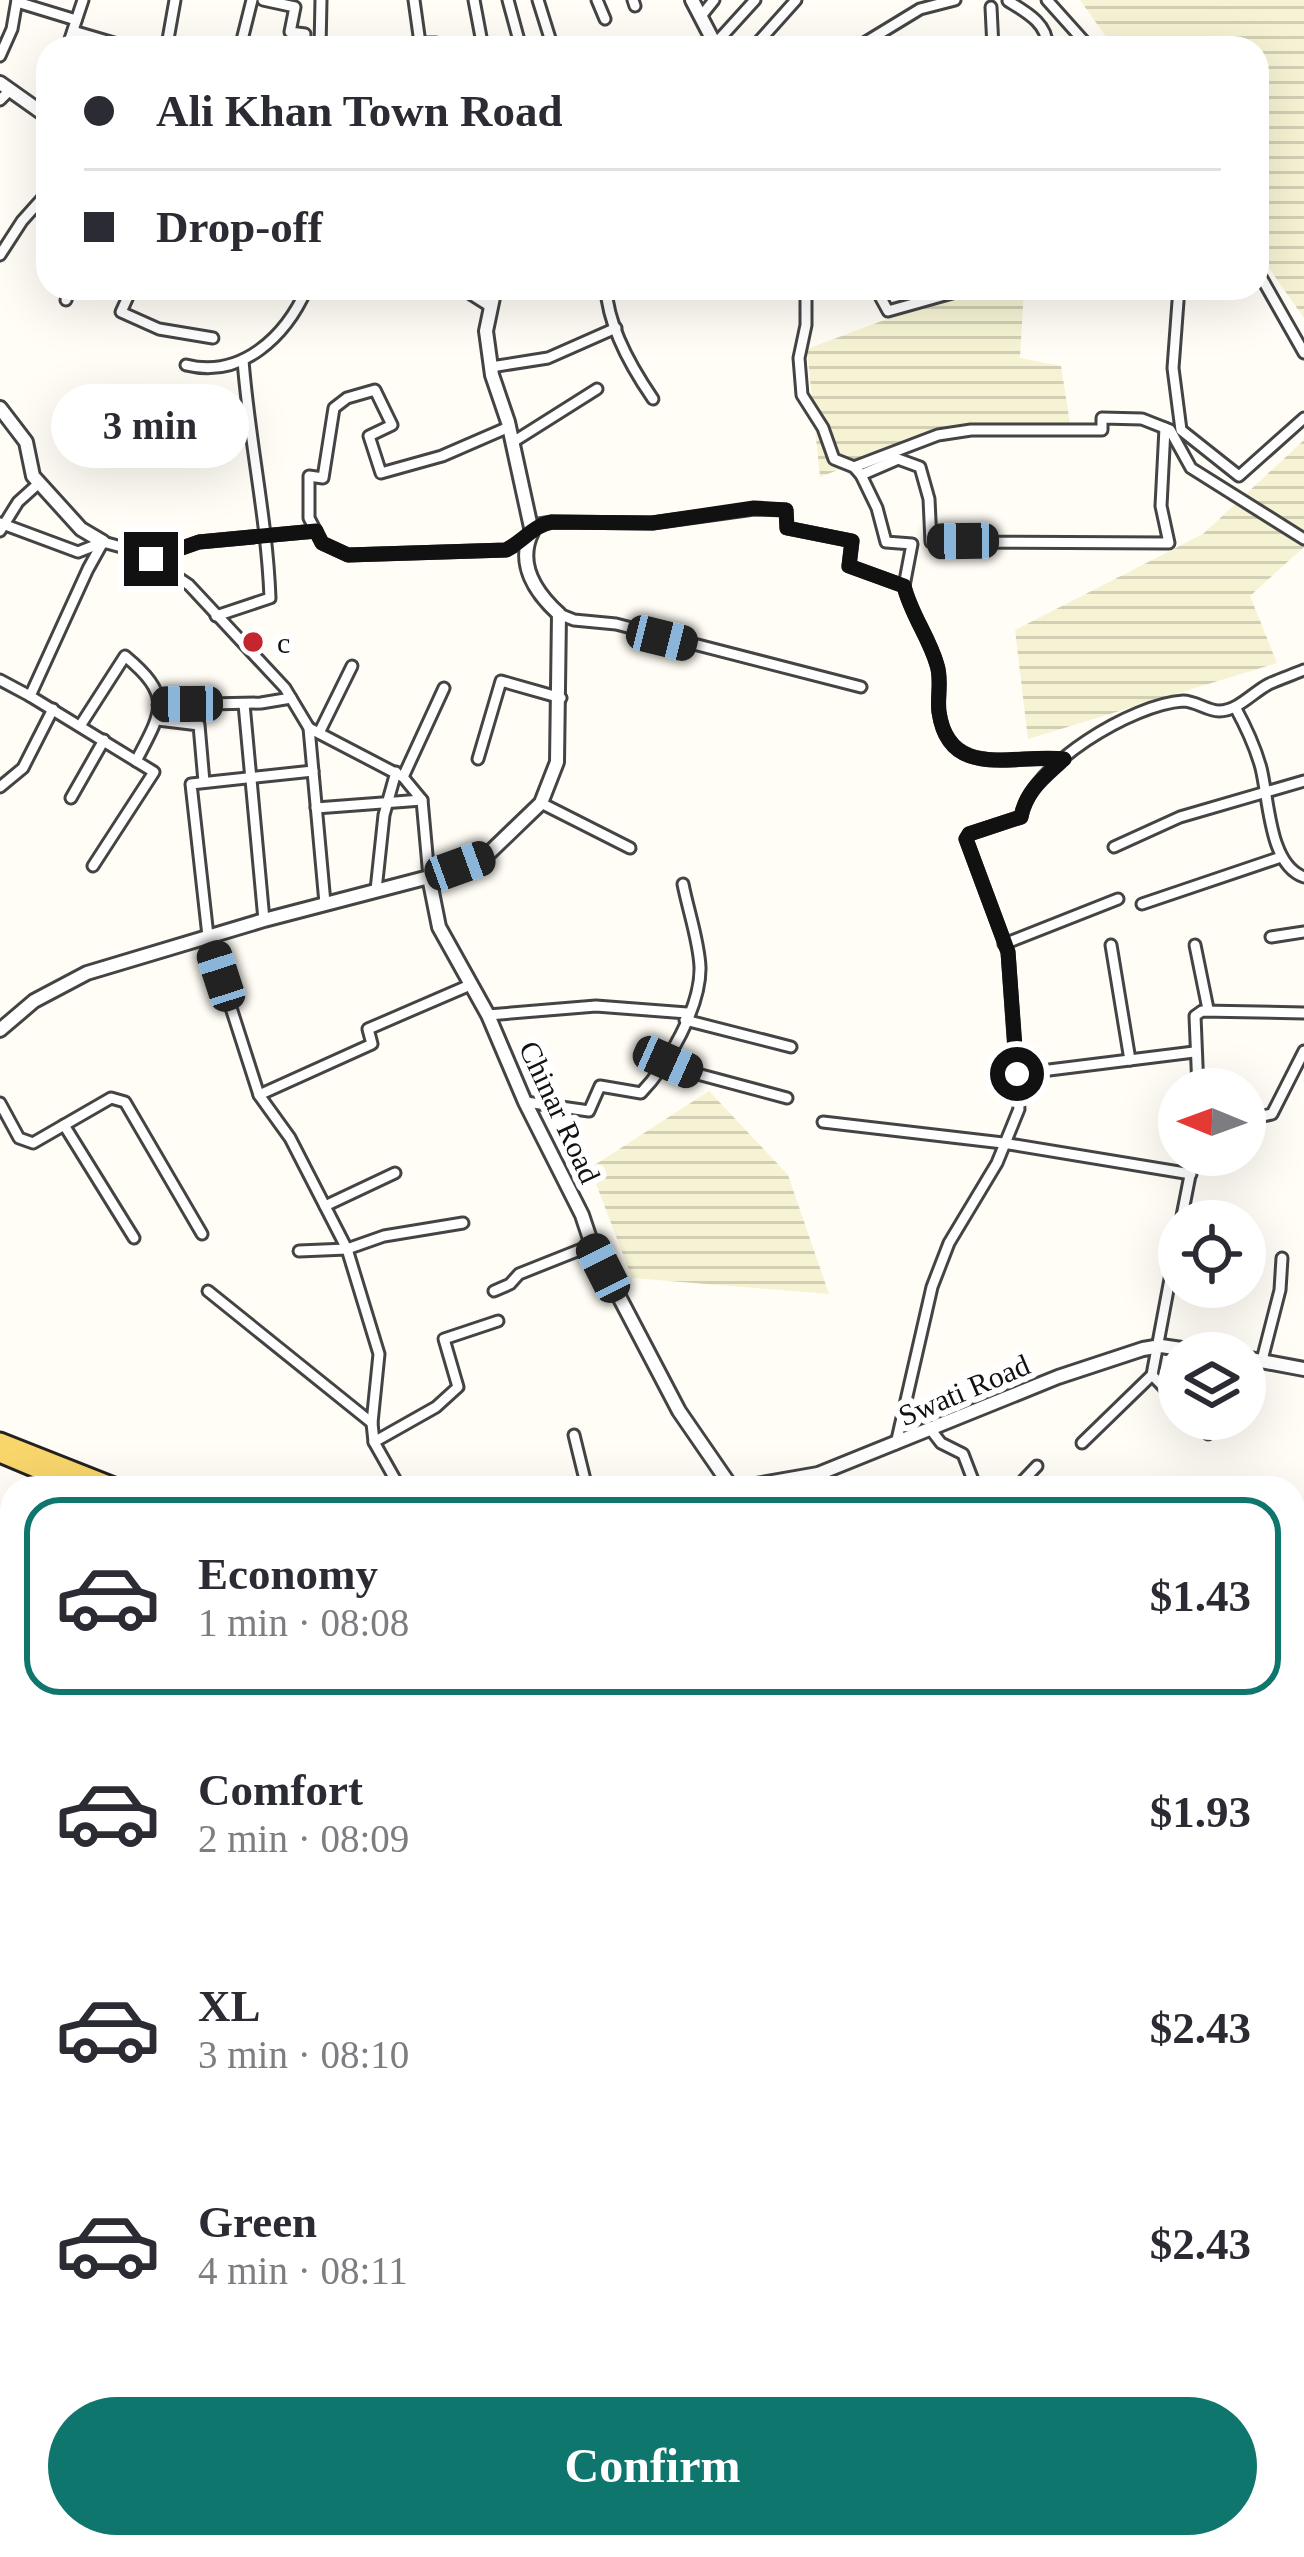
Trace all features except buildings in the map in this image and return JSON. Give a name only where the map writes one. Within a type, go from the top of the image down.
[{"type":"main road","points":[[0,1441],[49,1475]]},
{"type":"main road","points":[[0,1454],[49,1475]]},
{"type":"street","points":[[71,36],[83,0]]},
{"type":"street","points":[[169,36],[175,0]]},
{"type":"street","points":[[243,36],[252,0]]},
{"type":"street","points":[[262,0],[295,7],[290,32],[305,36]]},
{"type":"street","points":[[320,36],[321,0]]},
{"type":"street","points":[[414,0],[419,36]]},
{"type":"street","points":[[474,0],[481,36]]},
{"type":"street","points":[[508,0],[518,36]]},
{"type":"street","points":[[539,0],[550,36]]},
{"type":"street","points":[[596,0],[605,19]]},
{"type":"street","points":[[692,0],[711,36]]},
{"type":"street","points":[[702,15],[714,0]]},
{"type":"street","points":[[724,36],[755,0]]},
{"type":"street","points":[[764,36],[796,0]]},
{"type":"street","points":[[876,36],[927,4],[955,0]]},
{"type":"street","points":[[992,36],[990,4],[1003,7],[1009,0],[1036,18],[1047,36]]},
{"type":"street","points":[[1047,0],[1079,36]]},
{"type":"street","points":[[0,56],[17,1],[101,36]]},
{"type":"street","points":[[3,91],[36,108]]},
{"type":"street","points":[[0,255],[36,205]]},
{"type":"street","points":[[1269,292],[1304,352]]},
{"type":"street","points":[[126,300],[121,312],[159,328],[213,338]]},
{"type":"street","points":[[186,365],[209,371],[234,367],[291,322],[301,300]]},
{"type":"street","points":[[480,300],[491,307]]},
{"type":"street","points":[[492,300],[486,331],[491,368],[513,442],[530,536],[527,563],[536,592],[559,614],[574,620],[616,624],[860,687]]},
{"type":"street","points":[[607,300],[633,370],[653,399]]},
{"type":"street","points":[[806,300],[799,358],[802,395],[823,428],[834,459],[857,471],[878,508],[886,542],[912,544],[904,586],[940,671],[939,711],[946,738],[958,752],[973,758],[1064,759]]},
{"type":"street","points":[[882,300],[888,311],[918,300]]},
{"type":"street","points":[[1178,300],[1173,368],[1181,430],[1239,476],[1304,418]]},
{"type":"street","points":[[491,368],[548,358],[616,328]]},
{"type":"street","points":[[216,616],[270,598],[268,534],[253,464],[243,360]]},
{"type":"street","points":[[513,442],[597,389]]},
{"type":"street","points":[[509,427],[442,456],[381,473],[369,436],[392,424],[375,390],[347,398],[334,408],[323,478],[309,476],[309,518],[322,543],[348,555],[506,550],[530,536],[539,524],[552,522],[652,523],[754,508],[786,510],[787,528],[852,541],[849,566],[904,586]]},
{"type":"street","points":[[0,408],[26,442],[33,476],[81,529],[104,542],[140,552],[189,585],[291,698],[314,731],[400,774],[422,800],[429,877]]},
{"type":"street","points":[[857,471],[938,435],[971,430],[1102,430],[1102,418],[1142,419],[1165,428],[1191,468],[1304,539]]},
{"type":"street","points":[[857,471],[898,459],[920,466],[929,499],[931,542],[1169,543],[1162,506],[1165,428]]},
{"type":"street","points":[[39,483],[1,526],[78,552],[104,542]]},
{"type":"street","points":[[151,559],[199,542],[316,531]]},
{"type":"street","points":[[30,696],[104,542]]},
{"type":"street","points":[[0,1030],[34,1001],[87,973],[429,877],[486,856],[541,803],[557,761],[559,614]]},
{"type":"street","points":[[80,726],[125,656],[153,680],[158,705],[158,720],[136,761]]},
{"type":"street","points":[[325,903],[314,731],[352,666]]},
{"type":"street","points":[[896,1444],[932,1287],[950,1243],[997,1163],[1018,1108],[1004,944],[966,839],[1021,817],[1024,800],[1033,788],[1121,718],[1188,700],[1218,712],[1304,670]]},
{"type":"street","points":[[0,680],[154,772],[93,866]]},
{"type":"street","points":[[478,759],[501,681],[561,698]]},
{"type":"street","points":[[376,890],[387,801],[444,688]]},
{"type":"street","points":[[158,705],[291,698]]},
{"type":"street","points":[[244,704],[264,920]]},
{"type":"street","points":[[1235,707],[1248,731],[1281,857],[1292,873],[1304,878]]},
{"type":"street","points":[[0,787],[22,768],[53,709]]},
{"type":"street","points":[[158,720],[199,725],[204,782]]},
{"type":"street","points":[[70,798],[104,740]]},
{"type":"street","points":[[313,771],[190,784],[208,937],[259,1095],[290,1138],[347,1249],[379,1354],[374,1442],[393,1476]]},
{"type":"street","points":[[1114,848],[1180,817],[1304,782]]},
{"type":"street","points":[[316,808],[422,800]]},
{"type":"street","points":[[541,803],[630,848]]},
{"type":"street","points":[[1142,904],[1281,857]]},
{"type":"street","name":"Chinar Road","points":[[429,877],[439,927],[488,1015],[525,1102],[566,1179],[592,1246],[679,1411],[726,1476]]},
{"type":"street","points":[[525,1102],[589,1111],[600,1086],[641,1093],[668,1062],[697,990],[700,965],[682,884]]},
{"type":"street","points":[[1004,944],[1118,899]]},
{"type":"street","points":[[1271,937],[1304,932]]},
{"type":"street","points":[[1195,944],[1208,1009]]},
{"type":"street","points":[[1111,945],[1130,1060]]},
{"type":"street","points":[[259,1095],[372,1043],[368,1029],[470,985]]},
{"type":"street","points":[[488,1015],[596,1006],[686,1016],[791,1047]]},
{"type":"street","points":[[1196,1068],[1195,1016],[1208,1009],[1304,1012]]},
{"type":"street","points":[[1266,1115],[1272,1114],[1304,1051]]},
{"type":"street","points":[[1017,1074],[1194,1052]]},
{"type":"street","points":[[668,1062],[787,1098]]},
{"type":"street","points":[[0,1103],[19,1138],[33,1143],[111,1098],[125,1102],[202,1234]]},
{"type":"street","points":[[823,1122],[1004,1143],[1158,1169]]},
{"type":"street","points":[[64,1125],[134,1238]]},
{"type":"street","points":[[325,1206],[395,1173]]},
{"type":"street","points":[[299,1251],[347,1249],[384,1236],[463,1223]]},
{"type":"street","points":[[494,1291],[519,1274],[592,1246]]},
{"type":"street","points":[[1266,1344],[1280,1290],[1282,1258]]},
{"type":"street","points":[[208,1291],[372,1423]]},
{"type":"street","points":[[374,1442],[436,1407],[458,1387],[444,1339],[498,1321]]},
{"type":"street","name":"Swati Road","points":[[806,1476],[1058,1376],[1158,1347]]},
{"type":"street","points":[[1082,1443],[1153,1375],[1158,1357]]},
{"type":"street","points":[[1266,1361],[1304,1369]]},
{"type":"street","points":[[1153,1375],[1158,1380]]},
{"type":"street","points":[[931,1430],[941,1443],[963,1454],[971,1476]]},
{"type":"street","points":[[574,1436],[584,1476]]},
{"type":"street","points":[[1027,1476],[1037,1466]]},
{"type":"shaded area","points":[[1080,0],[1304,0],[1304,318],[1269,268],[1269,36],[1106,36]]},
{"type":"shaded area","points":[[938,300],[1023,300],[1020,358],[1061,366],[1071,430],[924,437],[820,477],[807,349]]},
{"type":"shaded area","points":[[1304,440],[1304,547],[1250,596],[1277,663],[1028,739],[1015,630],[1203,534]]},
{"type":"shaded area","points":[[709,1091],[788,1175],[829,1294],[632,1278],[590,1168]]},
{"type":"place","name":"c","points":[[253,642]]},
{"type":"route","points":[[151,559],[199,542],[316,531],[322,543],[348,555],[506,550],[527,539],[539,524],[580,520],[652,523],[754,508],[786,510],[787,528],[852,541],[849,566],[904,586],[940,671],[939,711],[946,738],[958,752],[996,760],[1064,759],[1024,800],[1021,817],[966,839],[1008,952],[1017,1074]]}]
